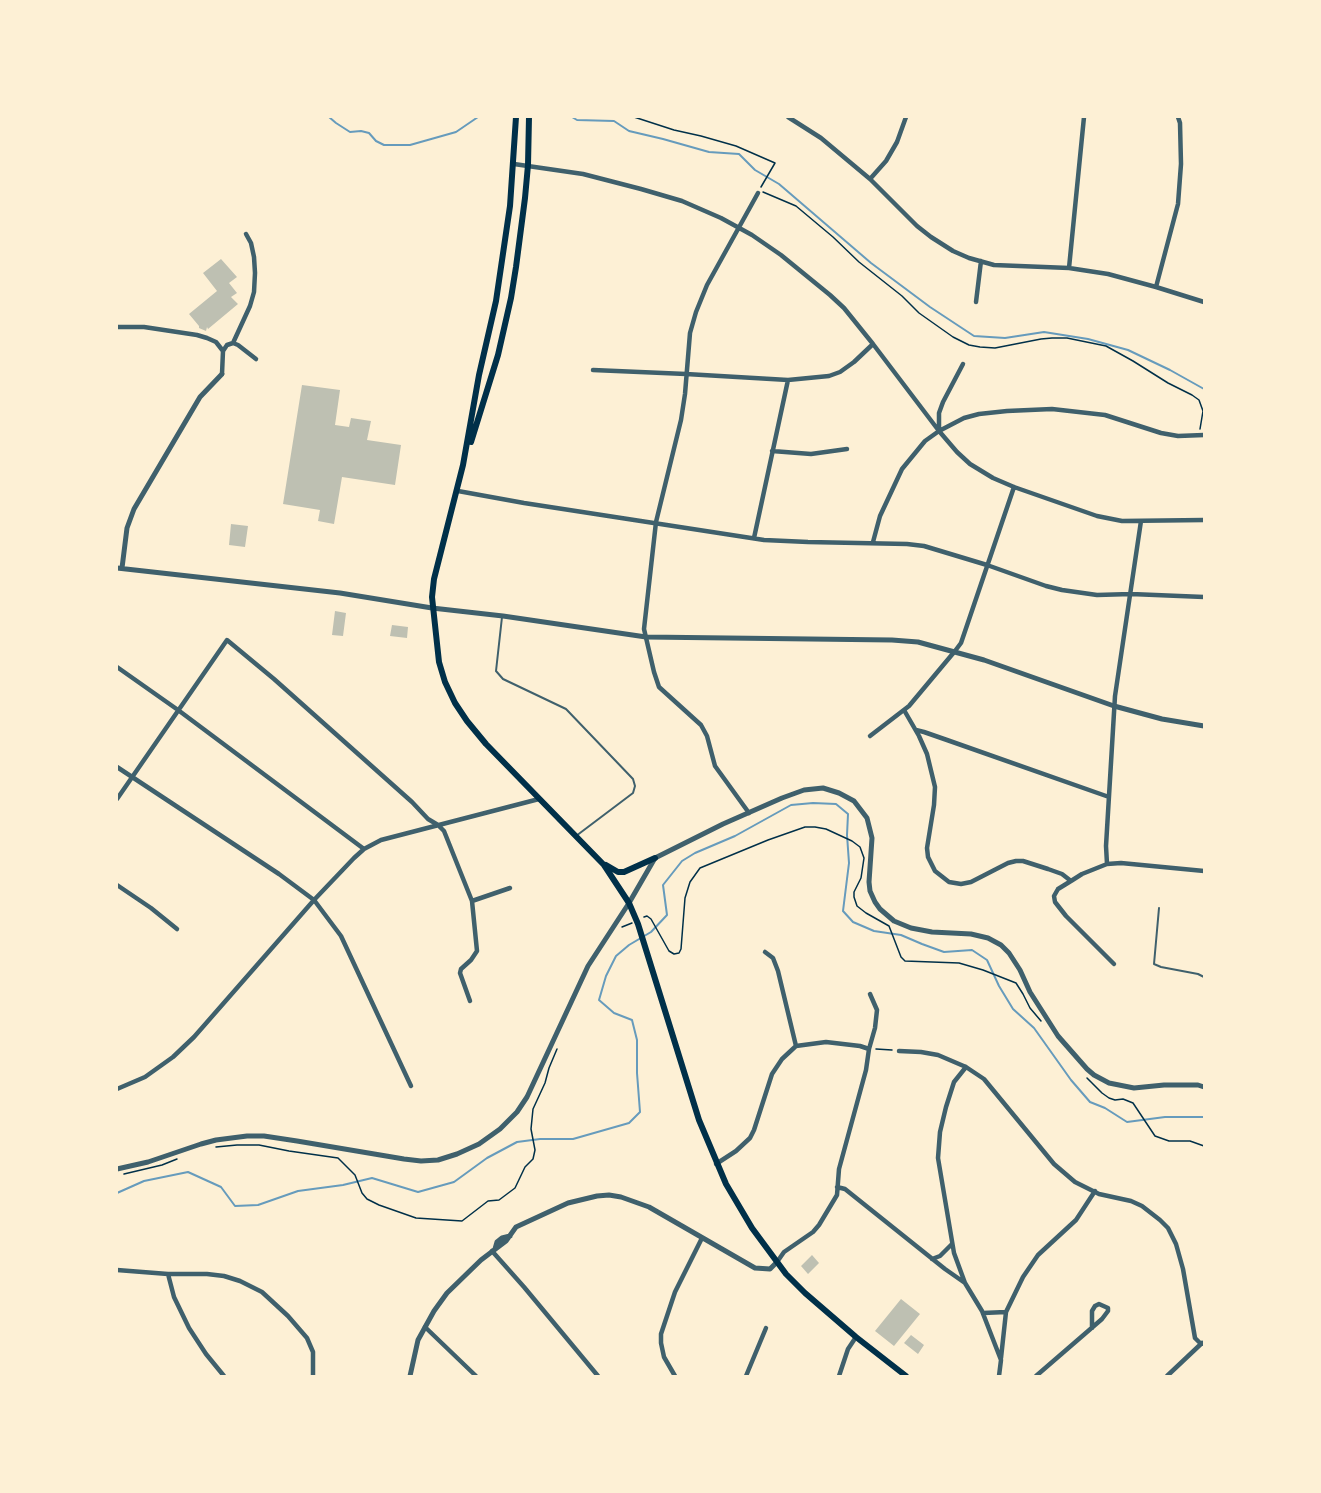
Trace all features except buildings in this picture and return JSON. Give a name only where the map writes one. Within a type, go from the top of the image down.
[{"type":"main road","points":[[516,117],[508,222],[496,301],[479,375],[464,465],[434,579],[432,608],[439,662],[455,703],[486,744],[604,865],[629,903],[638,924],[699,1120],[726,1184],[752,1228],[789,1277],[805,1293],[906,1376]]},
{"type":"main road","points":[[464,465],[504,330],[516,267],[528,165],[530,117]]},
{"type":"main road","points":[[604,865],[618,872],[624,872],[655,858]]},
{"type":"street","points":[[788,117],[821,138],[870,179],[917,226],[953,250],[994,265],[1069,268],[1108,274],[1204,302]]},
{"type":"street","points":[[800,125],[804,117]]},
{"type":"street","points":[[870,179],[892,152],[906,117]]},
{"type":"street","points":[[1069,268],[1084,117]]},
{"type":"street","points":[[1156,287],[1178,204],[1181,164],[1178,117]]},
{"type":"street","points":[[514,164],[584,174],[682,201],[752,235],[781,255],[830,295],[873,344],[957,452],[970,464],[993,478],[1097,516],[1122,521],[1204,520]]},
{"type":"street","points":[[749,813],[715,766],[707,736],[701,725],[659,687],[644,629],[644,615],[656,522],[681,420],[690,333],[707,285],[759,191]]},
{"type":"street","points":[[233,343],[254,292],[254,257],[246,234]]},
{"type":"street","points":[[976,302],[981,261]]},
{"type":"street","points":[[117,327],[144,327],[197,335],[216,342],[223,351]]},
{"type":"street","points":[[256,359],[233,343],[227,345],[223,351],[222,374],[200,397],[134,509],[127,528],[120,568],[340,594],[646,637],[918,642],[984,660],[1114,706],[1162,719],[1204,726]]},
{"type":"street","points":[[593,370],[788,380],[829,376],[840,372],[873,344]]},
{"type":"street","points":[[939,431],[939,413],[963,364]]},
{"type":"street","points":[[479,375],[491,376]]},
{"type":"street","points":[[754,538],[788,380]]},
{"type":"street","points":[[873,542],[880,516],[902,469],[925,441],[964,418],[1007,411],[1052,409],[1105,415],[1161,434],[1202,435]]},
{"type":"street","points":[[772,451],[812,454],[847,449]]},
{"type":"street","points":[[870,736],[909,706],[961,643],[1014,487]]},
{"type":"street","points":[[458,491],[754,538],[924,546],[1046,586],[1097,595],[1204,597]]},
{"type":"street","points":[[1107,864],[1114,706],[1141,521]]},
{"type":"street","points":[[117,799],[227,640],[274,678],[444,831],[472,901],[477,951],[460,971],[470,1001]]},
{"type":"street","points":[[117,667],[364,849]]},
{"type":"street","points":[[904,710],[927,754],[934,787],[934,805],[927,848],[928,857],[935,871],[949,882],[961,884],[971,882],[1008,863],[1023,861],[1062,874],[1071,881]]},
{"type":"street","points":[[915,730],[1109,797]]},
{"type":"street","points":[[117,767],[279,874],[314,900],[341,936],[411,1086]]},
{"type":"street","points":[[117,1169],[148,1162],[208,1142],[247,1136],[287,1139],[421,1161],[438,1160],[479,1144],[501,1130],[517,1112],[588,966],[655,858],[782,798],[804,790],[823,788],[854,801],[867,818],[872,838],[870,891],[880,909],[894,921],[911,928],[932,932],[971,934],[988,938],[1001,945],[1020,970],[1030,992],[1058,1036],[1094,1075],[1109,1083],[1134,1088],[1164,1085],[1204,1087]]},
{"type":"street","points":[[117,1089],[145,1077],[173,1057],[194,1037],[314,900],[364,849],[381,840],[539,799]]},
{"type":"street","points":[[1114,964],[1055,902],[1054,896],[1058,890],[1082,874],[1107,864],[1121,863],[1204,871]]},
{"type":"street","points":[[117,885],[177,929]]},
{"type":"street","points":[[472,901],[510,888]]},
{"type":"street","points":[[765,952],[773,958],[778,971],[796,1046]]},
{"type":"street","points":[[410,1376],[418,1340],[447,1293],[493,1250],[501,1238],[510,1236],[516,1227],[568,1203],[597,1196],[621,1197],[649,1207],[755,1268],[770,1269],[784,1252],[813,1232],[837,1195],[839,1169],[875,1028],[877,1010],[870,994]]},
{"type":"street","points":[[717,1164],[750,1138],[772,1074],[782,1059],[796,1046],[826,1042],[869,1049]]},
{"type":"street","points":[[899,1051],[938,1055],[966,1066],[984,1079],[1054,1164],[1082,1187],[1142,1206],[1168,1228],[1174,1239],[1183,1269],[1195,1338],[1203,1343],[1167,1376]]},
{"type":"street","points":[[966,1066],[954,1082],[946,1107],[940,1132],[938,1158],[954,1253],[965,1283],[982,1313],[1001,1360]]},
{"type":"street","points":[[837,1187],[845,1189],[965,1283]]},
{"type":"street","points":[[999,1376],[1006,1312],[1023,1277],[1038,1255],[1076,1220],[1095,1191]]},
{"type":"street","points":[[675,1376],[664,1358],[661,1334],[675,1292],[702,1238]]},
{"type":"street","points":[[932,1259],[940,1256],[952,1244]]},
{"type":"street","points":[[493,1250],[598,1376]]},
{"type":"street","points":[[117,1270],[224,1276],[262,1292],[288,1316],[307,1338],[313,1352],[313,1376]]},
{"type":"street","points":[[168,1274],[174,1297],[189,1328],[224,1376]]},
{"type":"street","points":[[1036,1376],[1092,1328],[1106,1315],[1108,1308],[1099,1304],[1095,1306],[1092,1311],[1092,1328]]},
{"type":"street","points":[[982,1313],[1006,1312]]},
{"type":"street","points":[[425,1327],[476,1376]]},
{"type":"street","points":[[746,1376],[766,1328]]},
{"type":"street","points":[[839,1376],[848,1349],[856,1337]]},
{"type":"lane","points":[[502,616],[496,671],[503,679],[566,709],[633,779],[635,786],[633,793],[576,836]]},
{"type":"lane","points":[[1160,908],[1154,964],[1204,977]]},
{"type":"path","points":[[634,117],[736,146],[775,163],[774,165],[759,191],[796,206],[919,313],[952,337],[969,345],[995,348],[1052,338],[1067,338],[1106,346],[1198,400],[1203,411],[1202,435]]},
{"type":"path","points":[[645,916],[651,919],[669,951],[674,954],[679,953],[685,898],[690,882],[700,868],[805,827],[815,827],[852,840]]},
{"type":"path","points":[[890,928],[905,961],[959,963],[1016,983]]},
{"type":"path","points":[[869,1049],[899,1051]]},
{"type":"path","points":[[213,1148],[259,1145],[338,1158],[355,1175],[367,1199],[416,1218],[462,1221],[488,1201],[500,1200],[515,1188],[525,1167],[533,1159],[535,1150],[531,1129],[533,1109],[547,1075]]},
{"type":"path","points":[[1133,1103],[1155,1136],[1169,1141],[1190,1141],[1204,1146]]},
{"type":"path","points":[[117,1175],[162,1166],[179,1158]]},
{"type":"waterway","points":[[329,117],[350,132],[369,133],[376,141],[384,145],[410,145],[456,132],[478,117]]},
{"type":"waterway","points":[[572,117],[577,120],[614,121],[629,131],[709,152],[739,154],[755,170],[779,184],[871,263],[974,336],[1005,338],[1044,332],[1088,339],[1128,350],[1204,389]]},
{"type":"waterway","points":[[117,1193],[144,1181],[188,1172],[221,1187],[235,1206],[258,1205],[298,1191],[343,1185],[372,1178],[418,1192],[454,1182],[487,1158],[517,1142],[573,1139],[629,1123],[640,1112],[637,1040],[632,1020],[614,1013],[599,1000],[606,976],[616,956],[651,932],[667,915],[663,885],[682,861],[735,836],[791,805],[813,803],[836,804],[848,814],[849,863],[843,911],[853,922],[874,931],[901,935],[944,952],[972,950],[987,960],[1013,1009],[1034,1028],[1071,1080],[1090,1102],[1105,1108],[1127,1122],[1165,1117],[1204,1117]]}]
